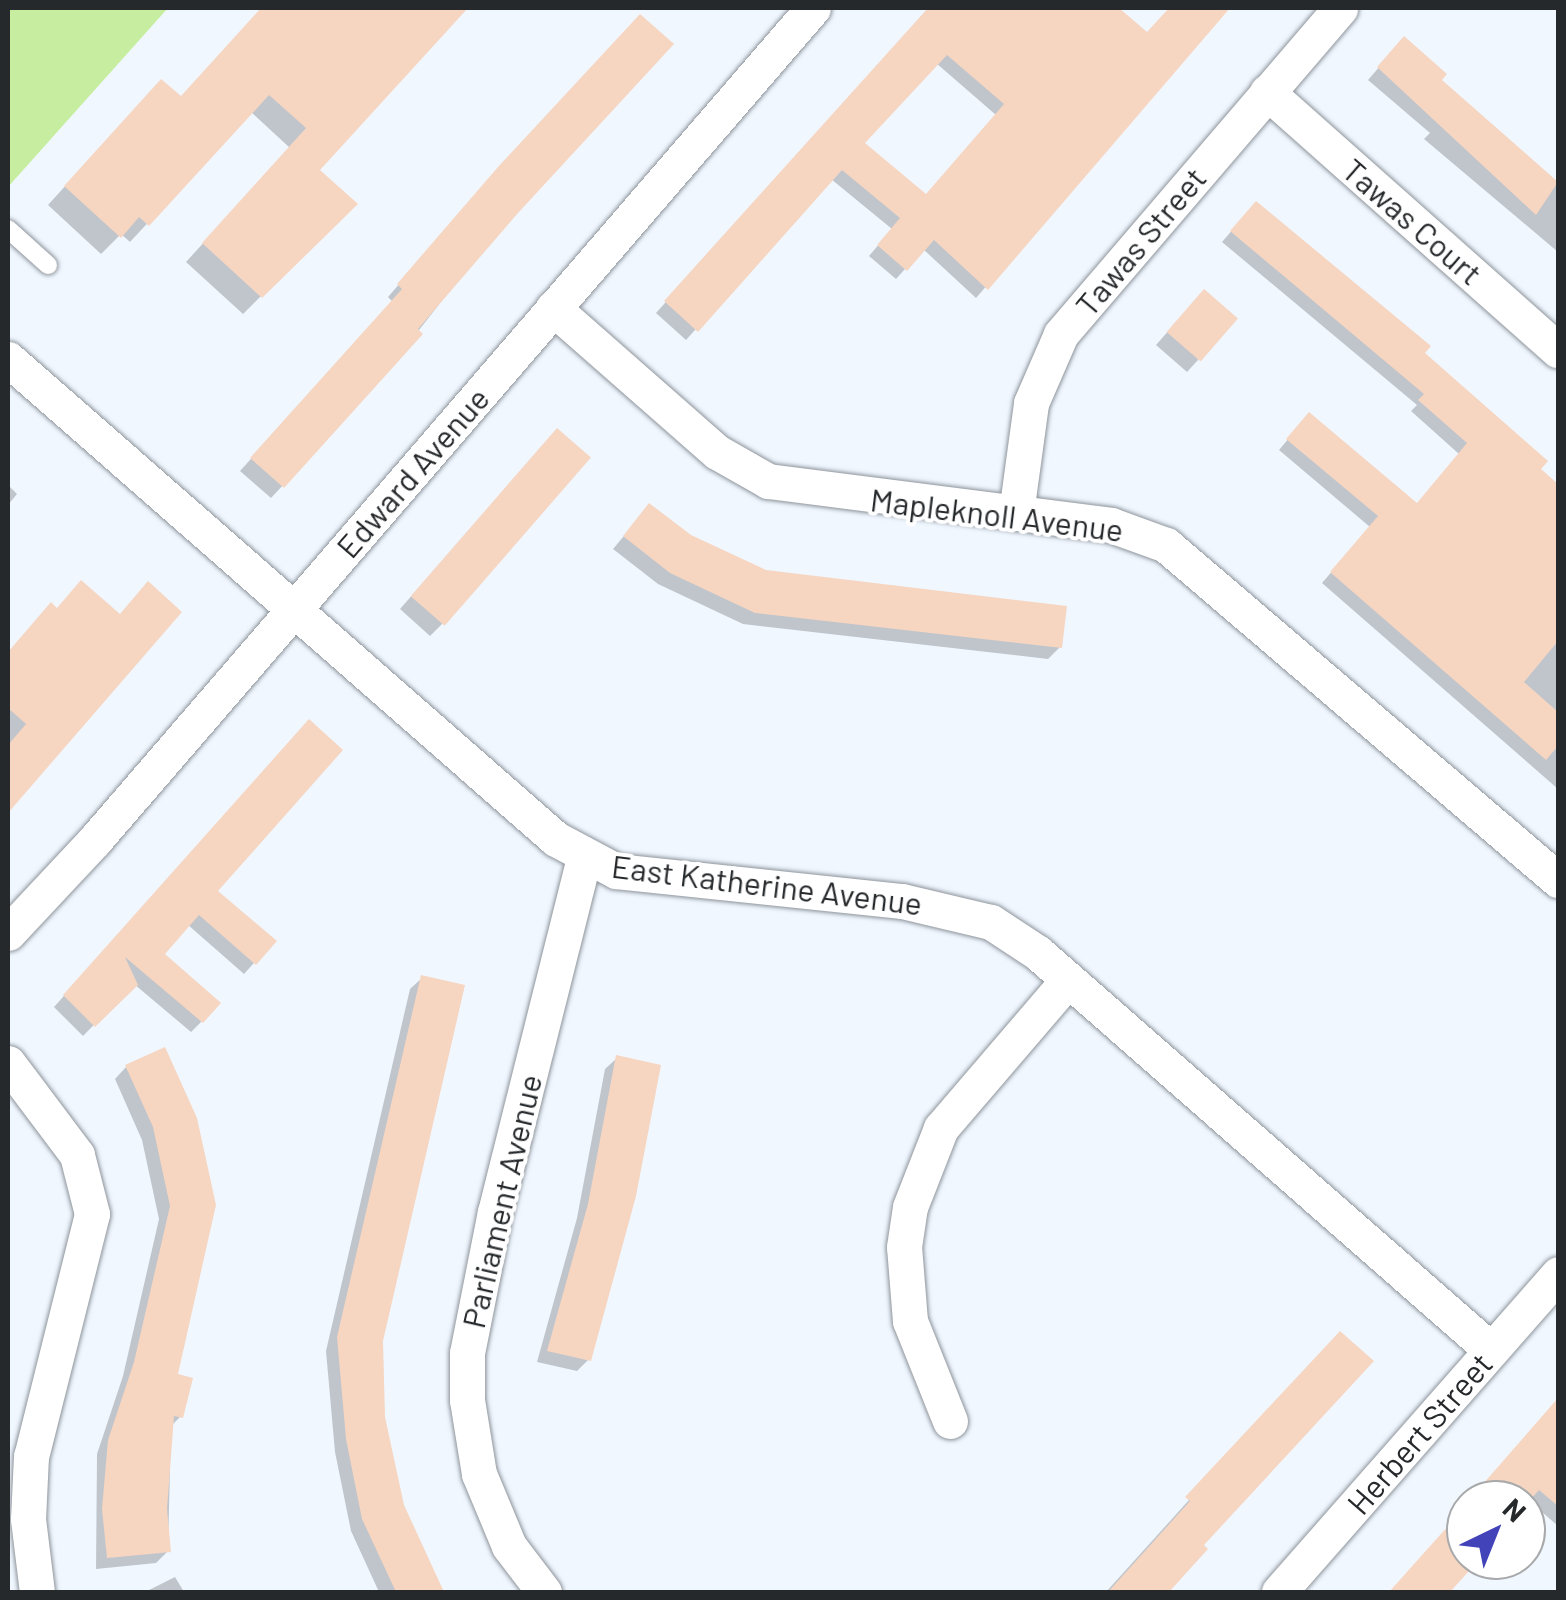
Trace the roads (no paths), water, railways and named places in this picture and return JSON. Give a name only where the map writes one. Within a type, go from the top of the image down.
[{"type":"street","name":"Edward Avenue","points":[[8,933],[293,610],[812,8]]},
{"type":"street","name":"Tawas Street","points":[[1016,513],[1031,403],[1062,334],[1340,8]]},
{"type":"street","name":"Tawas Court","points":[[1267,92],[1558,350]]},
{"type":"street","name":"Mapleknoll Avenue","points":[[553,308],[746,471],[821,492],[1126,529],[1192,561],[1558,880]]},
{"type":"street","name":"East Katherine Avenue","points":[[8,359],[293,610],[584,858],[616,871],[949,908],[1018,938],[1491,1350]]},
{"type":"street","name":"Parliament Avenue","points":[[544,1592],[509,1546],[479,1474],[467,1400],[467,1353],[495,1212],[584,858]]},
{"type":"street","points":[[950,1420],[910,1320],[904,1247],[910,1207],[941,1128],[1068,980]]},
{"type":"street","points":[[8,1063],[77,1155],[92,1214],[31,1456],[28,1518],[37,1592]]},
{"type":"street","name":"Herbert Street","points":[[1279,1592],[1558,1274]]},
{"type":"lane","points":[[8,230],[48,265]]}]
